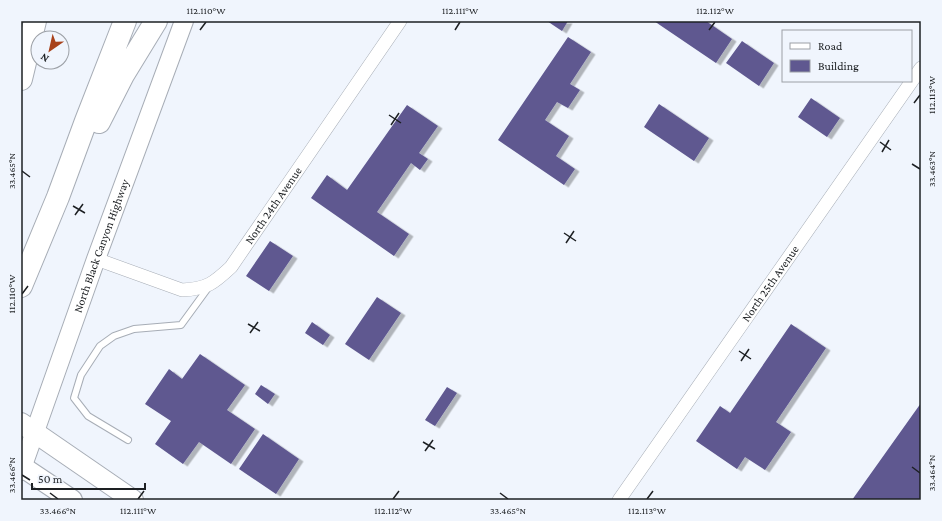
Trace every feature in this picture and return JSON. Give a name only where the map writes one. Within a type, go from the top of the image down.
[{"type":"highway","points":[[21,79],[35,21]]},
{"type":"highway","points":[[21,286],[58,197],[125,21]]},
{"type":"highway","points":[[58,197],[123,75],[156,21]]},
{"type":"main road","name":"North Black Canyon Highway","points":[[22,468],[28,428],[96,259],[184,21]]},
{"type":"main road","points":[[28,428],[133,500]]},
{"type":"main road","points":[[22,468],[72,500]]},
{"type":"street","name":"North 24th Avenue","points":[[96,259],[182,290],[196,290],[210,285],[221,277],[232,267],[400,21]]},
{"type":"street","name":"North 25th Avenue","points":[[912,81],[921,68]]},
{"type":"street","name":"North 25th Avenue","points":[[619,500],[911,82]]},
{"type":"lane","points":[[128,440],[88,416],[74,398],[81,375],[100,346],[114,336],[134,329],[182,325],[210,285]]},
{"type":"building","points":[[547,21],[568,21],[562,31]]},
{"type":"building","points":[[654,21],[706,21],[732,39],[716,63]]},
{"type":"building","points":[[568,37],[591,52],[570,84],[580,90],[568,108],[557,102],[545,120],[569,136],[556,156],[575,169],[564,185],[498,140]]},
{"type":"building","points":[[742,41],[774,63],[759,86],[726,63]]},
{"type":"building","points":[[811,98],[840,118],[827,137],[798,117]]},
{"type":"building","points":[[659,104],[709,138],[694,161],[644,127]]},
{"type":"building","points":[[407,105],[438,126],[419,153],[428,159],[420,170],[411,163],[377,212],[409,234],[394,256],[311,198],[327,175],[347,190]]},
{"type":"building","points":[[270,241],[293,256],[269,291],[246,276]]},
{"type":"building","points":[[377,297],[401,313],[369,360],[345,344]]},
{"type":"building","points":[[312,322],[330,335],[323,345],[305,333]]},
{"type":"building","points":[[791,324],[826,348],[776,422],[791,432],[765,470],[745,457],[737,469],[696,441],[720,406],[730,413]]},
{"type":"building","points":[[200,354],[245,385],[227,410],[255,429],[231,464],[199,442],[183,464],[155,444],[171,421],[145,404],[169,369],[182,379]]},
{"type":"building","points":[[261,385],[275,394],[268,404],[255,394]]},
{"type":"building","points":[[447,387],[457,393],[435,426],[425,420]]},
{"type":"building","points":[[921,403],[921,500],[852,500]]},
{"type":"building","points":[[263,434],[299,459],[276,494],[239,469]]}]
